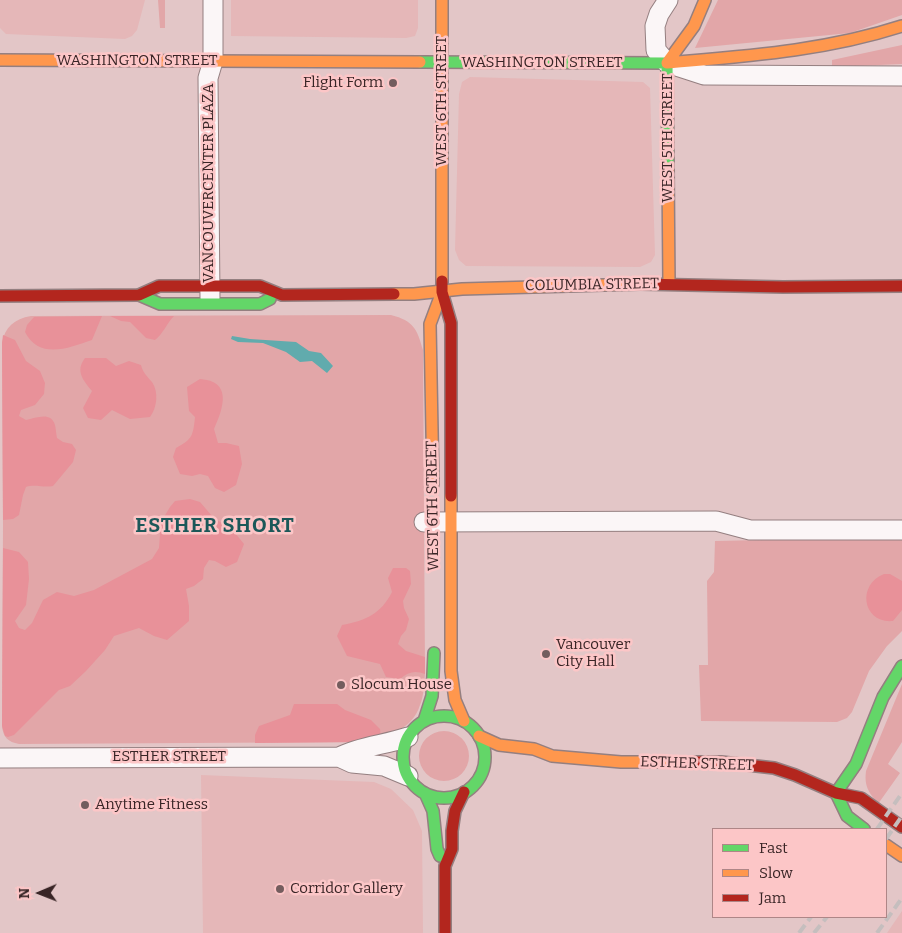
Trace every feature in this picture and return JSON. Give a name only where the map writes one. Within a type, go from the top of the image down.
[{"type":"main road","name":"WEST 6TH STREET","points":[[442,0],[442,292],[451,323],[435,522],[452,682],[458,710],[464,721]]},
{"type":"main road","points":[[667,63],[697,22],[705,0]]},
{"type":"main road","points":[[667,63],[817,47],[850,41],[902,26]]},
{"type":"main road","name":"WASHINGTON STREET","points":[[0,60],[667,63]]},
{"type":"main road","name":"WEST 5TH STREET","points":[[667,63],[669,284]]},
{"type":"main road","name":"COLUMBIA STREET","points":[[139,295],[160,304],[260,286],[282,294],[414,294],[508,287],[669,284],[783,287],[902,286]]},
{"type":"main road","name":"COLUMBIA STREET","points":[[0,296],[139,295],[160,286],[260,304],[282,294]]},
{"type":"main road","name":"WEST 6TH STREET","points":[[433,493],[430,324],[442,292]]},
{"type":"main road","points":[[424,721],[429,711],[434,690],[434,645]]},
{"type":"main road","points":[[863,828],[847,816],[836,794],[856,764],[883,697],[902,666]]},
{"type":"main road","points":[[444,716],[464,721],[479,736],[485,754],[484,765],[480,775],[472,786],[454,796],[442,798],[426,793],[415,786],[408,776],[404,765],[403,754],[408,736],[417,726],[431,718],[444,716]]},
{"type":"main road","name":"ESTHER STREET","points":[[479,736],[499,745],[534,749],[552,756],[621,762],[721,762],[774,768],[788,772],[836,794],[861,798],[902,827]]},
{"type":"main road","name":"ESTHER STREET","points":[[534,762],[552,756]]},
{"type":"main road","points":[[480,775],[496,768]]},
{"type":"main road","points":[[445,933],[445,866],[452,849],[455,811],[464,792]]},
{"type":"main road","points":[[426,793],[435,821],[437,849],[445,866]]},
{"type":"main road","points":[[887,846],[902,856]]},
{"type":"street","name":"VANCOUVERCENTER PLAZA","points":[[210,295],[208,78],[213,61],[213,0]]},
{"type":"street","name":"WEST 5TH STREET","points":[[667,63],[656,50],[655,26],[659,14],[668,0]]},
{"type":"street","name":"WASHINGTON STREET","points":[[667,63],[704,76],[902,76]]},
{"type":"street","points":[[435,522],[716,521],[750,530],[902,530]]},
{"type":"street","name":"ESTHER STREET","points":[[0,758],[339,756],[352,750],[384,745],[408,736]]},
{"type":"street","name":"ESTHER STREET","points":[[339,756],[352,763],[384,766],[408,776]]},
{"type":"shaded area","points":[[0,0],[145,0],[137,30],[132,36],[125,39],[6,34],[0,28]]},
{"type":"shaded area","points":[[158,0],[165,0],[165,28],[160,28]]},
{"type":"shaded area","points":[[231,0],[418,0],[418,28],[415,36],[406,38],[231,36]]},
{"type":"shaded area","points":[[718,0],[902,0],[902,15],[850,33],[695,48]]},
{"type":"shaded area","points":[[902,45],[902,64],[832,67],[832,60]]},
{"type":"shaded area","points":[[470,77],[643,82],[650,88],[655,255],[651,262],[640,267],[466,266],[459,260],[455,250],[459,94],[462,82]]},
{"type":"shaded area","points":[[391,315],[410,323],[419,337],[423,350],[425,674],[421,701],[411,721],[405,727],[389,735],[363,742],[19,744],[7,738],[2,726],[2,343],[8,328],[20,319],[31,316]]},
{"type":"shaded area","points":[[102,316],[92,340],[74,346],[46,349],[31,341],[25,332],[27,325],[34,317]]},
{"type":"shaded area","points":[[110,316],[174,316],[155,340],[146,338],[130,322],[121,321]]},
{"type":"shaded area","points":[[3,335],[15,340],[26,361],[40,371],[45,383],[44,394],[35,405],[21,410],[19,416],[26,420],[43,416],[50,418],[55,425],[57,438],[72,444],[76,450],[73,462],[53,486],[26,487],[19,515],[13,519],[3,520],[2,343]]},
{"type":"shaded area","points":[[85,358],[106,358],[116,366],[129,361],[141,365],[156,390],[156,405],[150,417],[130,419],[112,410],[101,420],[88,418],[83,408],[92,391],[83,379],[80,371]]},
{"type":"shaded area","points":[[200,379],[217,385],[223,396],[221,412],[214,429],[218,443],[239,446],[242,464],[236,485],[224,492],[215,488],[208,476],[180,474],[173,457],[176,448],[186,442],[193,432],[195,417],[189,411],[187,387]]},
{"type":"shaded area","points":[[190,499],[200,502],[212,516],[235,533],[244,544],[237,562],[226,567],[209,560],[204,568],[203,579],[186,589],[189,621],[167,640],[139,628],[114,636],[105,650],[70,686],[59,690],[14,735],[5,736],[2,726],[3,548],[19,552],[28,562],[29,579],[26,605],[15,621],[19,628],[25,630],[32,623],[43,600],[57,592],[74,596],[94,590],[152,559],[159,548],[161,522],[170,507],[175,501]]},
{"type":"shaded area","points":[[902,537],[902,631],[887,646],[869,671],[852,712],[847,718],[837,722],[701,721],[699,665],[708,665],[707,581],[714,572],[715,541]]},
{"type":"shaded area","points":[[393,568],[406,568],[410,571],[411,584],[403,601],[409,619],[406,630],[398,644],[406,651],[425,657],[425,674],[412,672],[400,679],[386,677],[380,664],[347,656],[337,636],[342,625],[365,619],[388,600],[392,592],[388,578]]},
{"type":"shaded area","points":[[884,574],[890,574],[902,581],[902,610],[893,621],[883,620],[875,616],[867,603],[869,586],[875,579]]},
{"type":"shaded area","points":[[902,684],[902,742],[888,764],[900,773],[878,804],[868,789],[866,771]]},
{"type":"shaded area","points":[[294,704],[337,704],[345,710],[371,720],[380,729],[381,740],[363,742],[255,743],[255,735],[259,726],[290,715]]},
{"type":"shaded area","points":[[449,731],[462,738],[468,746],[468,766],[462,774],[454,780],[439,781],[426,774],[420,766],[419,751],[426,738],[434,732]]},
{"type":"shaded area","points":[[201,775],[374,782],[391,789],[413,810],[422,831],[423,933],[203,933]]},
{"type":"shaded area","points":[[902,911],[902,933],[887,933]]},
{"type":"water","points":[[232,336],[296,342],[309,351],[321,353],[333,366],[327,373],[312,361],[300,362],[286,352],[263,343],[238,342],[231,339]]},
{"type":"railway","points":[[878,828],[902,793]]},
{"type":"railway","points":[[887,838],[902,816]]},
{"type":"railway","points":[[877,933],[902,898]]},
{"type":"railway","points":[[799,933],[810,918]]},
{"type":"railway","points":[[814,933],[826,918]]},
{"type":"traffic: fast","points":[[420,62],[667,63],[668,168]]},
{"type":"traffic: fast","points":[[139,295],[160,304],[260,304],[270,299]]},
{"type":"traffic: fast","points":[[424,721],[432,696],[434,653]]},
{"type":"traffic: fast","points":[[836,793],[856,764],[883,697],[902,666]]},
{"type":"traffic: fast","points":[[444,716],[460,719],[473,728],[482,741],[485,757],[482,773],[473,786],[460,795],[444,798],[428,795],[415,786],[406,773],[403,757],[406,741],[415,728],[428,719],[444,716]]},
{"type":"traffic: fast","points":[[425,793],[433,811],[437,849],[440,856]]},
{"type":"traffic: fast","points":[[836,793],[847,816],[863,828]]},
{"type":"traffic: slow","points":[[442,0],[442,281]]},
{"type":"traffic: slow","points":[[667,63],[694,26],[705,0]]},
{"type":"traffic: slow","points":[[667,63],[756,55],[815,47],[902,26]]},
{"type":"traffic: slow","points":[[0,60],[420,62]]},
{"type":"traffic: slow","points":[[668,168],[669,284]]},
{"type":"traffic: slow","points":[[394,294],[462,289],[640,284]]},
{"type":"traffic: slow","points":[[433,484],[430,324],[442,292]]},
{"type":"traffic: slow","points":[[451,496],[451,671],[455,700],[464,721]]},
{"type":"traffic: slow","points":[[479,736],[499,745],[534,749],[552,756],[621,762],[688,762]]},
{"type":"traffic: slow","points":[[887,846],[902,856]]},
{"type":"traffic: jam","points":[[442,281],[442,292],[451,323],[451,496]]},
{"type":"traffic: jam","points":[[640,284],[783,287],[902,286]]},
{"type":"traffic: jam","points":[[0,296],[139,295],[159,286],[260,286],[282,295],[394,294]]},
{"type":"traffic: jam","points":[[688,762],[721,762],[774,768],[836,793],[861,798],[902,827]]},
{"type":"traffic: jam","points":[[445,933],[445,866],[452,849],[455,811],[464,792]]},
{"type":"place","name":"Flight Form","points":[[393,83]]},
{"type":"place","name":"Vancouver City Hall","points":[[546,654]]},
{"type":"place","name":"Slocum House","points":[[341,685]]},
{"type":"place","name":"Anytime Fitness","points":[[85,805]]},
{"type":"place","name":"Corridor Gallery","points":[[280,889]]},
{"type":"district","name":"ESTHER SHORT","points":[[215,526]]}]
